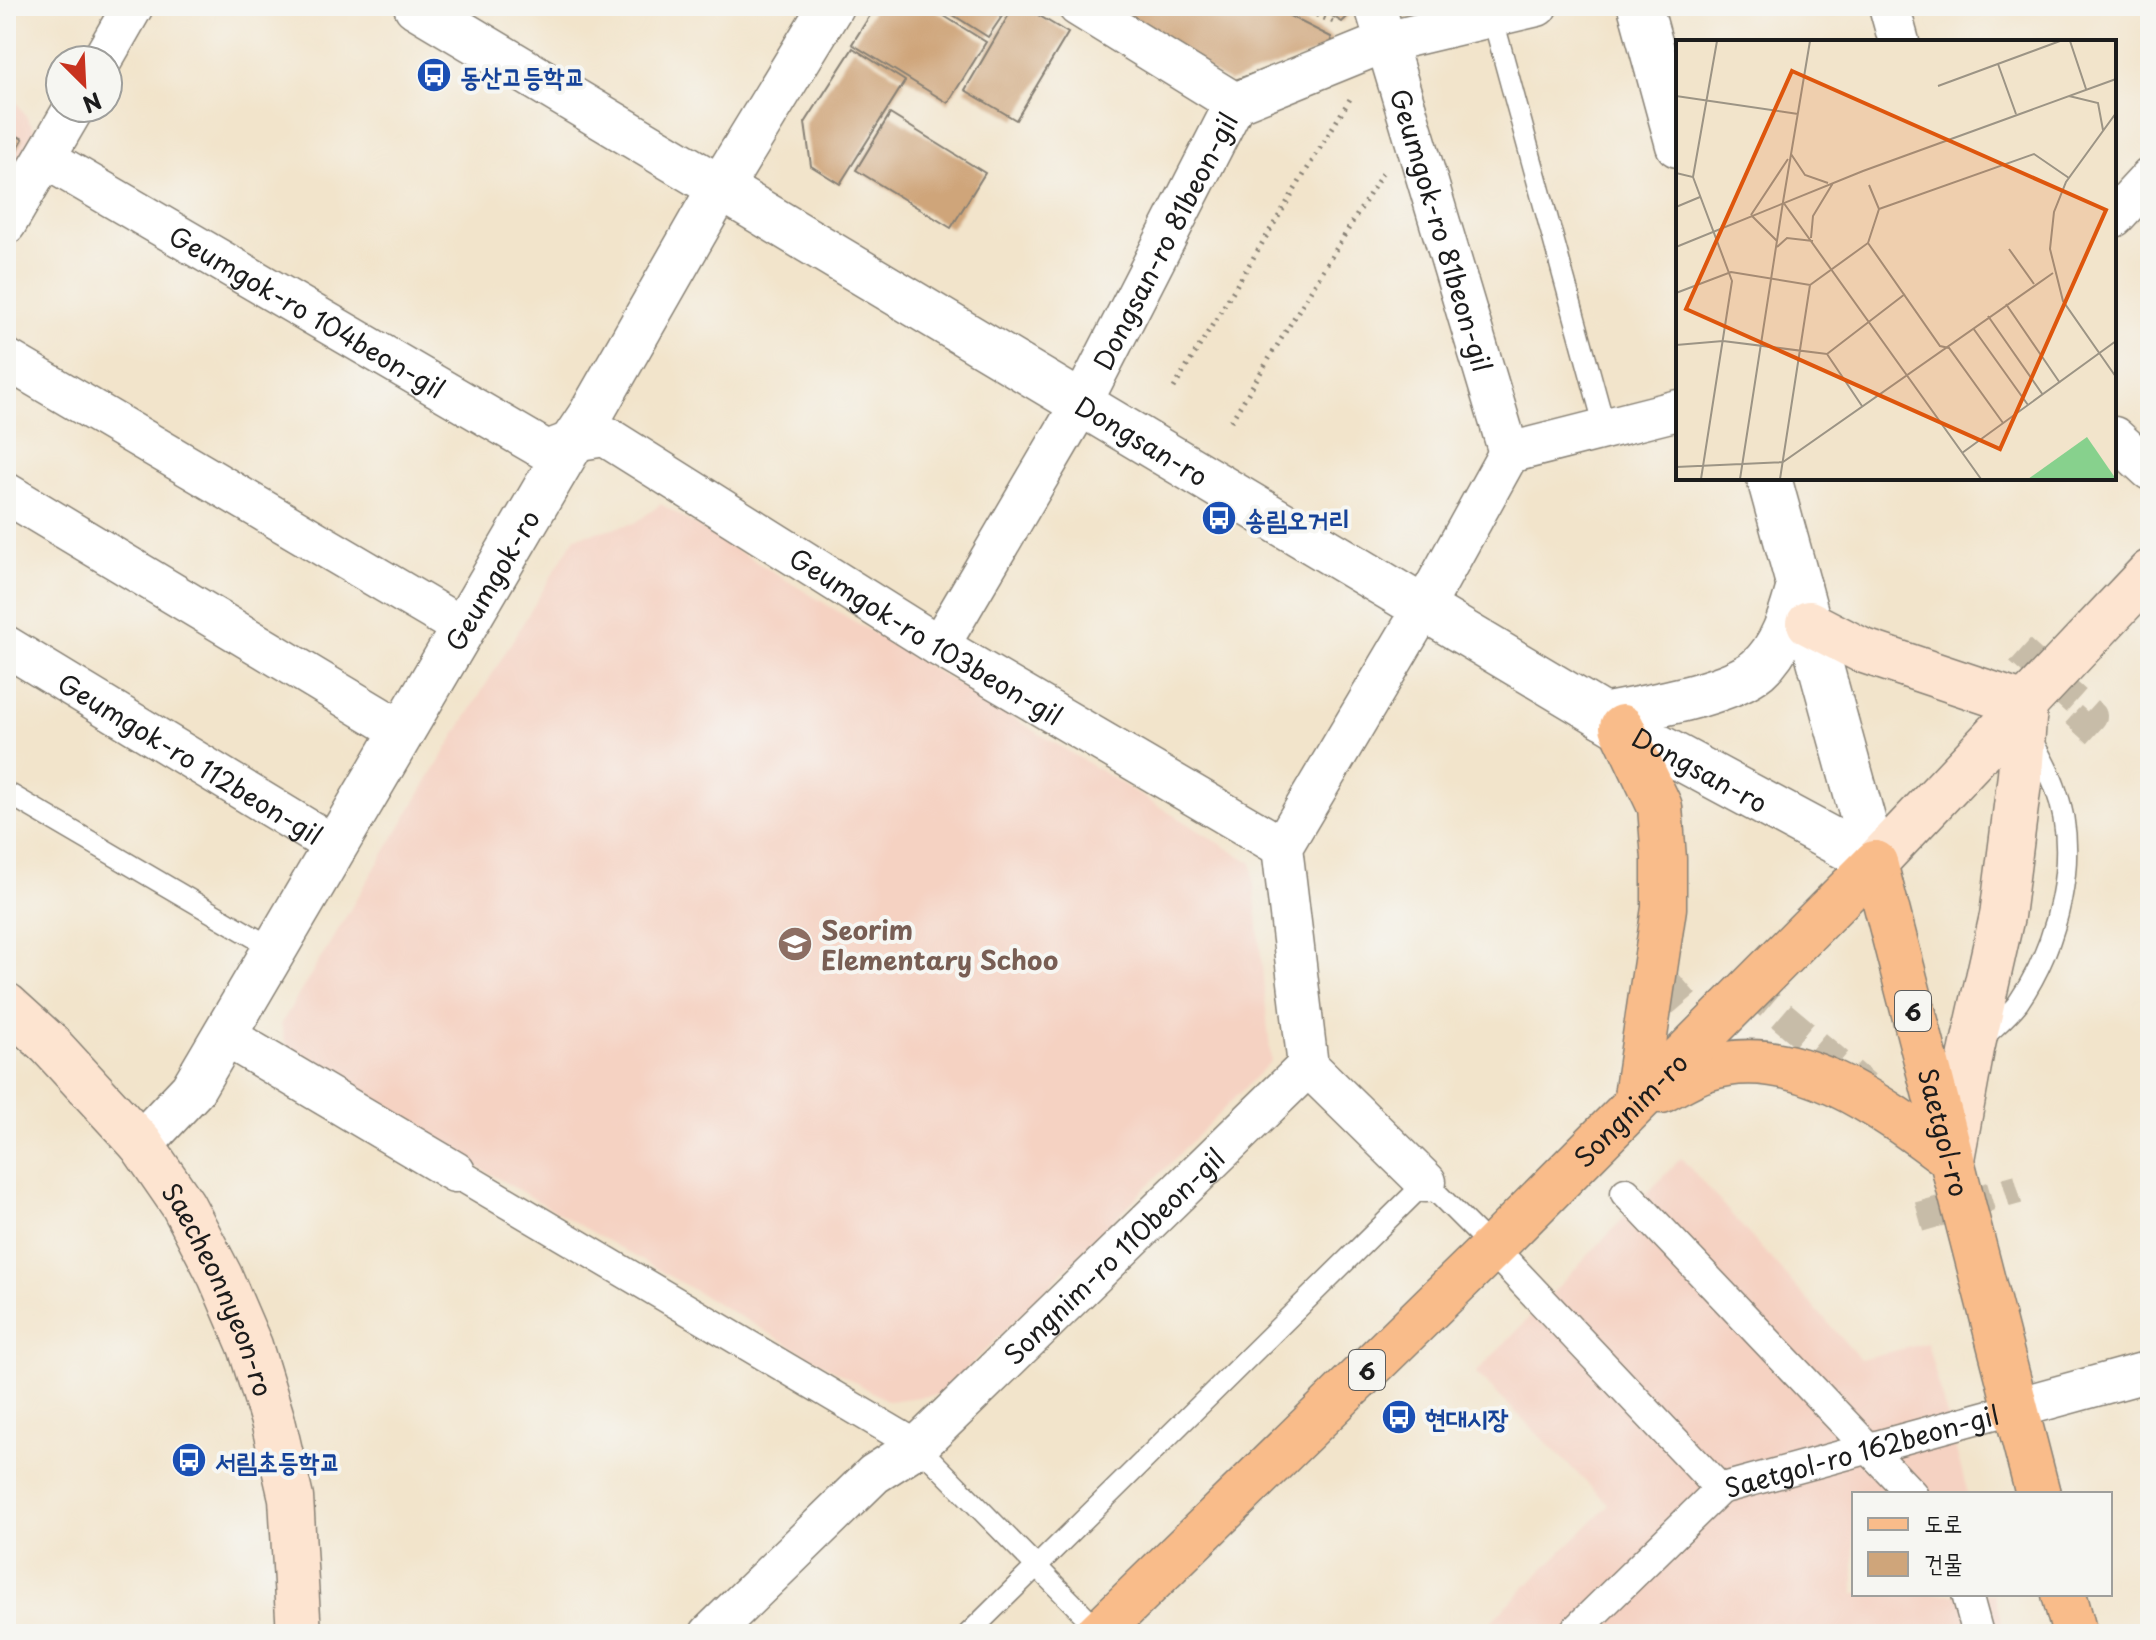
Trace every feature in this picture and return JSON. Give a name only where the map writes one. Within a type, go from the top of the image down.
[{"type":"main road","name":"Songnim-ro","points":[[1100,1633],[1492,1248],[2024,715],[2150,572]]},
{"type":"main road","points":[[1635,1103],[1706,1069],[1763,1063],[1816,1076],[1867,1098],[1952,1159],[1972,1049],[2002,916],[2024,715],[1861,650],[1804,604]]},
{"type":"main road","points":[[1613,722],[1660,807],[1664,859],[1664,908],[1635,1103]]},
{"type":"main road","name":"Saetgol-ro","points":[[1875,863],[2037,1492]]},
{"type":"main road","name":"Saecheonnyeon-ro","points":[[6,1005],[50,1045],[141,1144],[183,1205],[220,1276],[250,1346],[273,1421],[291,1498],[299,1634]]},
{"type":"main road","points":[[2065,1596],[2075,1634]]},
{"type":"street","points":[[111,44],[133,6]]},
{"type":"street","name":"Dongsan-ro","points":[[416,6],[1613,722],[1875,863]]},
{"type":"street","name":"Geumgok-ro","points":[[141,1144],[192,1090],[591,414],[720,188],[831,6]]},
{"type":"street","points":[[1078,6],[1235,103]]},
{"type":"street","name":"Dongsan-ro 81beon-gil","points":[[939,646],[1081,404],[1235,103],[1380,24],[1537,6]]},
{"type":"street","points":[[1640,6],[1676,138]]},
{"type":"street","points":[[1889,6],[1898,40]]},
{"type":"street","name":"Geumgok-ro 81beon-gil","points":[[1380,24],[1509,453]]},
{"type":"street","points":[[6,224],[65,124]]},
{"type":"street","name":"Geumgok-ro 104beon-gil","points":[[45,158],[547,451],[573,441]]},
{"type":"street","points":[[2116,215],[2150,178]]},
{"type":"street","points":[[6,359],[463,628]]},
{"type":"street","points":[[1426,1182],[1308,1066],[1282,847],[1423,609],[1509,453],[1676,410]]},
{"type":"street","name":"Geumgok-ro 103beon-gil","points":[[573,441],[605,436],[939,646],[1282,847]]},
{"type":"street","points":[[2116,439],[2150,470]]},
{"type":"street","name":"Saetgol-ro","points":[[1770,480],[1875,863]]},
{"type":"street","points":[[6,493],[402,731]]},
{"type":"street","points":[[1613,722],[1717,688],[1758,669],[1778,644],[1792,613],[1804,604]]},
{"type":"street","name":"Geumgok-ro 112beon-gil","points":[[6,646],[335,846]]},
{"type":"street","points":[[224,1035],[918,1446]]},
{"type":"street","name":"Songnim-ro 110beon-gil","points":[[719,1625],[874,1474],[918,1446],[1308,1066]]},
{"type":"street","points":[[1626,1193],[1910,1492]]},
{"type":"street","points":[[1492,1248],[1720,1489]]},
{"type":"street","points":[[2016,1408],[2150,1371]]},
{"type":"street","name":"Saetgol-ro 162beon-gil","points":[[1572,1634],[1720,1489],[2016,1408]]},
{"type":"street","points":[[1968,1596],[1978,1634]]},
{"type":"lane","points":[[1491,11],[1605,428]]},
{"type":"lane","points":[[6,792],[274,949]]},
{"type":"lane","points":[[968,1634],[1426,1182],[1492,1248]]},
{"type":"lane","points":[[918,1446],[1100,1633]]},
{"type":"path","points":[[1174,388],[1352,96]]},
{"type":"path","points":[[1231,421],[1411,128]]},
{"type":"shaded area","points":[[6,86],[37,133],[6,186]]},
{"type":"shaded area","name":"Seorim Elementary Schoo","points":[[661,504],[1252,863],[1271,1061],[942,1394],[888,1401],[289,1059],[281,1024],[575,537],[635,523]]},
{"type":"shaded area","name":"현대시장","points":[[1681,1158],[1860,1359],[1927,1343],[1967,1492],[1852,1492],[1852,1596],[1995,1596],[2005,1634],[1478,1634],[1609,1505],[1476,1373]]},
{"type":"building","points":[[876,6],[928,6],[986,42],[948,103],[852,44]]},
{"type":"building","points":[[939,6],[1009,6],[988,37]]},
{"type":"building","points":[[1014,6],[1023,6],[1068,33],[1016,120],[965,90]]},
{"type":"building","points":[[1102,6],[1226,6],[1246,18],[1270,6],[1331,37],[1333,46],[1229,82]]},
{"type":"building","points":[[1316,6],[1351,6],[1352,12],[1342,22]]},
{"type":"building","points":[[853,48],[905,81],[840,184],[811,166],[805,123]]},
{"type":"building","points":[[890,114],[985,173],[951,228],[856,170]]},
{"type":"building","points":[[6,130],[23,139],[6,169]]},
{"type":"tunnel","points":[[2020,651],[2092,716],[2074,736]]},
{"type":"tunnel","points":[[1665,981],[1705,1028],[1724,1042]]},
{"type":"tunnel","points":[[1747,986],[1865,1086]]},
{"type":"tunnel","points":[[1919,1217],[2018,1189]]},
{"type":"place","name":"동산고등학교","points":[[434,75]]},
{"type":"place","name":"송림오거리","points":[[1219,518]]},
{"type":"place","name":"Seorim Elementary Schoo","points":[[795,944]]},
{"type":"place","name":"현대시장","points":[[1399,1417]]},
{"type":"place","name":"서림초등학교","points":[[189,1460]]}]
